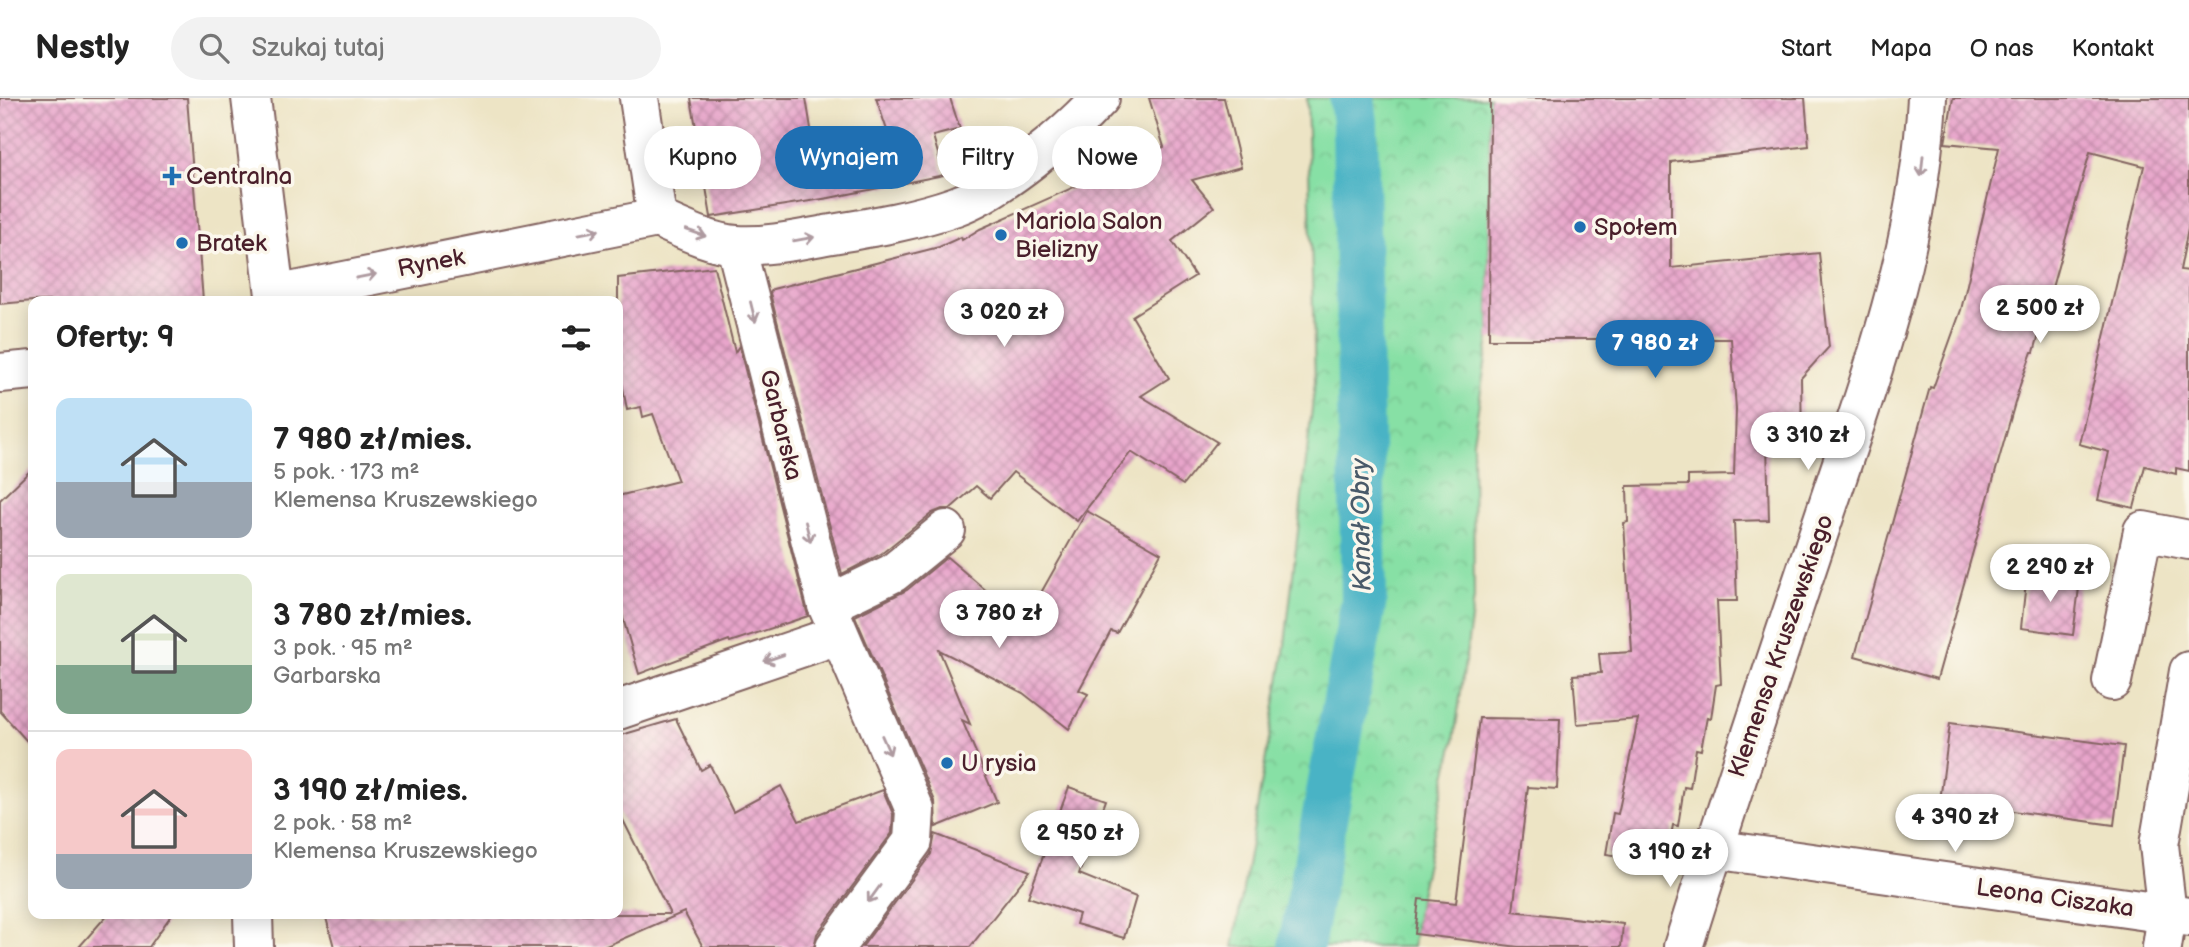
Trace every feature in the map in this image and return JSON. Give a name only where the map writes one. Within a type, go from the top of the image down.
[{"type":"street","name":"Rynek","points":[[251,98],[273,296]]},
{"type":"street","points":[[639,98],[657,218],[695,234],[736,246],[783,242],[907,221],[959,205],[1004,180],[1042,151],[1100,98]]},
{"type":"street","name":"Klemensa Kruszewskiego","points":[[1683,947],[1713,849],[1886,331],[1914,220],[1922,171],[1927,98]]},
{"type":"street","name":"Rynek","points":[[283,296],[657,218]]},
{"type":"street","name":"Garbarska","points":[[736,246],[832,620],[915,810],[913,841],[835,947]]},
{"type":"street","points":[[0,373],[28,370]]},
{"type":"street","points":[[623,708],[832,620],[946,530]]},
{"type":"street","points":[[2112,681],[2143,531],[2189,540]]},
{"type":"street","points":[[2173,926],[2159,845],[2189,671]]},
{"type":"street","name":"Leona Ciszaka","points":[[1713,849],[2173,926]]},
{"type":"street","points":[[253,919],[254,947]]},
{"type":"green space","points":[[1307,98],[1490,98],[1489,339],[1473,441],[1474,598],[1454,741],[1419,899],[1413,947],[1233,947],[1284,653],[1315,382]]},
{"type":"building","points":[[0,98],[187,98],[203,296],[28,296],[28,301],[0,304]]},
{"type":"building","points":[[691,98],[806,98],[811,126],[775,126],[775,189],[874,189],[711,217],[706,189],[761,189],[761,126],[696,126]]},
{"type":"building","points":[[876,98],[950,98],[959,126],[937,126],[937,135],[933,136],[937,150],[937,176],[923,179],[923,126],[886,126]]},
{"type":"building","points":[[1149,98],[1224,98],[1241,167],[1192,180],[1214,207],[1172,241],[1195,276],[1132,316],[1169,378],[1141,396],[1217,442],[1183,485],[1131,452],[1077,521],[1013,472],[990,498],[976,486],[950,509],[932,513],[881,554],[842,574],[770,293],[773,289],[939,247],[961,237],[962,240],[980,229],[1070,189],[1162,189],[1164,147],[1162,126],[1158,126]]},
{"type":"building","points":[[1490,98],[1805,98],[1809,146],[1671,162],[1671,268],[1819,253],[1829,347],[1801,378],[1802,444],[1767,444],[1769,520],[1734,521],[1737,601],[1717,601],[1721,684],[1716,685],[1711,718],[1707,717],[1701,750],[1696,749],[1690,788],[1684,787],[1678,826],[1673,825],[1666,863],[1606,854],[1613,813],[1618,814],[1638,719],[1577,724],[1573,675],[1601,673],[1599,654],[1632,652],[1624,523],[1628,522],[1627,486],[1688,485],[1688,476],[1734,475],[1736,409],[1731,339],[1489,339]]},
{"type":"building","points":[[1953,98],[2189,98],[2189,224],[2180,270],[2189,271],[2189,471],[2176,468],[2176,474],[2145,466],[2134,508],[2098,500],[2109,452],[2079,444],[2144,166],[2090,152],[2034,352],[2020,385],[1937,679],[1855,656],[1930,387],[1933,388],[1961,310],[1999,148],[1945,143]]},
{"type":"building","points":[[714,267],[735,352],[739,346],[808,616],[730,642],[729,640],[639,674],[623,618],[623,495],[678,481],[653,414],[643,417],[641,407],[627,410],[623,388],[623,296],[618,296],[618,278]]},
{"type":"building","points":[[28,473],[28,742],[0,711],[0,500]]},
{"type":"building","points":[[1087,511],[1161,553],[1117,633],[1111,631],[1079,690],[1088,694],[1069,729],[1023,693],[939,650],[970,724],[962,720],[997,802],[936,827],[935,801],[855,616],[907,590],[947,557],[1024,623]]},
{"type":"building","points":[[2027,573],[2080,580],[2073,635],[2021,628]]},
{"type":"building","points":[[1479,718],[1560,719],[1557,789],[1528,787],[1513,911],[1623,924],[1621,947],[1519,947],[1415,934],[1419,899],[1456,903]]},
{"type":"building","points":[[676,719],[701,770],[710,765],[733,812],[781,786],[799,821],[883,790],[893,814],[892,833],[817,934],[814,947],[703,947],[684,912],[604,947],[334,947],[326,919],[623,919],[623,914],[670,914],[623,820],[623,735]]},
{"type":"building","points":[[1950,723],[2124,746],[2114,825],[1940,801]]},
{"type":"building","points":[[1069,787],[1106,800],[1079,874],[1136,897],[1124,938],[1076,924],[1079,914],[1028,897]]},
{"type":"building","points":[[935,834],[1030,871],[970,947],[862,947],[931,854]]},
{"type":"building","points":[[104,919],[169,919],[149,947],[79,947]]},
{"type":"waterway","name":"Kanał Obry","points":[[1301,947],[1364,600],[1355,123],[1352,98]]},
{"type":"place","name":"Centralna","points":[[172,176]]},
{"type":"place","name":"Społem","points":[[1580,227]]},
{"type":"place","name":"Mariola Salon Bielizny","points":[[1001,235]]},
{"type":"place","name":"Bratek","points":[[182,243]]},
{"type":"place","name":"U rysia","points":[[947,763]]}]
